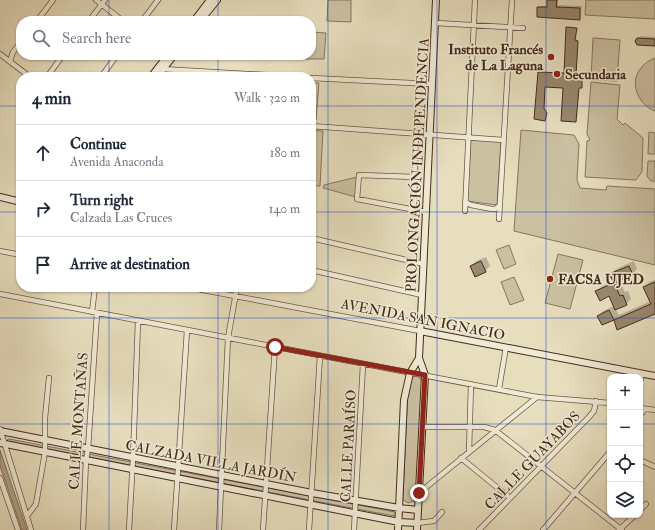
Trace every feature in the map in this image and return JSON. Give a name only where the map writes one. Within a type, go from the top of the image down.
[{"type":"street","points":[[41,16],[53,0]]},
{"type":"street","points":[[96,0],[117,16]]},
{"type":"street","points":[[93,16],[105,0]]},
{"type":"street","points":[[146,16],[158,0]]},
{"type":"street","points":[[198,16],[210,0]]},
{"type":"street","points":[[204,16],[217,0]]},
{"type":"street","name":"PROLONGACIÓN INDEPENDENCIA","points":[[419,358],[436,0]]},
{"type":"street","points":[[464,211],[475,0]]},
{"type":"street","points":[[499,219],[512,0]]},
{"type":"street","points":[[436,23],[523,28]]},
{"type":"street","points":[[10,61],[16,48]]},
{"type":"street","points":[[0,54],[24,72]]},
{"type":"street","points":[[51,72],[59,60]]},
{"type":"street","points":[[105,72],[113,60]]},
{"type":"street","points":[[157,72],[167,60]]},
{"type":"street","points":[[160,69],[213,72]]},
{"type":"street","points":[[316,78],[431,84]]},
{"type":"street","points":[[316,126],[503,140]]},
{"type":"street","points":[[414,209],[416,133]]},
{"type":"street","points":[[415,177],[359,175],[357,199],[426,212]]},
{"type":"street","points":[[0,197],[16,201]]},
{"type":"street","points":[[465,202],[471,205],[492,209],[499,206]]},
{"type":"street","points":[[316,239],[424,264]]},
{"type":"street","points":[[0,251],[16,254]]},
{"type":"street","points":[[316,271],[422,295]]},
{"type":"street","name":"CALLE MONTAÑAS","points":[[83,530],[95,292]]},
{"type":"street","name":"AVENIDA SAN IGNACIO","points":[[214,292],[642,374]]},
{"type":"street","points":[[219,530],[228,338],[236,292]]},
{"type":"street","points":[[0,294],[537,397],[607,403]]},
{"type":"street","points":[[129,530],[138,321]]},
{"type":"street","points":[[174,530],[187,330]]},
{"type":"street","points":[[263,530],[275,347]]},
{"type":"street","points":[[499,389],[506,347]]},
{"type":"street","points":[[309,530],[320,356]]},
{"type":"street","points":[[398,530],[404,400],[410,373],[419,358]]},
{"type":"street","points":[[419,358],[425,375],[417,527],[434,521],[442,512]]},
{"type":"street","name":"CALLE PARAÍSO","points":[[354,530],[363,364]]},
{"type":"street","name":"AVENIDA SAN IGNACIO","points":[[643,374],[655,376]]},
{"type":"street","points":[[27,516],[36,504],[45,452],[45,418],[50,378]]},
{"type":"street","points":[[469,452],[471,384]]},
{"type":"street","points":[[419,493],[537,397]]},
{"type":"street","name":"CALLE GUAYABOS","points":[[479,530],[589,418],[594,411],[596,401]]},
{"type":"street","points":[[643,408],[655,410]]},
{"type":"street","points":[[422,426],[484,427],[495,430],[620,530],[631,518]]},
{"type":"street","points":[[0,431],[2,443],[32,530]]},
{"type":"street","name":"CALZADA VILLA JARDÍN","points":[[0,431],[312,493],[418,510]]},
{"type":"street","name":"CALZADA VILLA JARDÍN","points":[[2,443],[355,513],[417,527]]},
{"type":"street","points":[[543,530],[607,456]]},
{"type":"street","points":[[462,458],[510,498]]},
{"type":"street","points":[[643,461],[655,467]]},
{"type":"street","points":[[0,478],[18,530]]},
{"type":"street","points":[[643,507],[646,504]]},
{"type":"shaded area","points":[[328,0],[351,0],[351,22],[327,21]]},
{"type":"shaded area","points":[[586,0],[655,0],[655,19],[585,15]]},
{"type":"shaded area","points":[[316,32],[326,33],[324,59],[316,59]]},
{"type":"shaded area","points":[[593,38],[620,40],[617,81],[591,80]]},
{"type":"shaded area","points":[[655,58],[655,111],[644,104],[635,85],[638,73],[645,64]]},
{"type":"shaded area","points":[[591,82],[620,85],[617,119],[623,125],[625,123],[643,138],[642,172],[636,180],[585,177],[587,141],[590,140],[587,134]]},
{"type":"shaded area","points":[[316,83],[319,83],[316,120]]},
{"type":"shaded area","points":[[316,130],[323,131],[320,186],[316,186]]},
{"type":"shaded area","points":[[521,130],[574,135],[579,144],[577,180],[580,188],[606,190],[607,186],[655,189],[655,265],[514,231]]},
{"type":"shaded area","points":[[649,132],[655,133],[655,154],[648,154]]},
{"type":"shaded area","points":[[471,137],[501,140],[497,205],[467,201]]},
{"type":"shaded area","points":[[648,161],[655,161],[655,181],[651,181],[647,176]]},
{"type":"shaded area","points":[[357,177],[356,197],[323,188],[324,185]]},
{"type":"shaded area","points":[[509,245],[516,264],[504,269],[496,250]]},
{"type":"shaded area","points":[[558,254],[583,260],[570,309],[545,303]]},
{"type":"shaded area","points":[[514,277],[524,300],[510,305],[501,282]]},
{"type":"shaded area","points":[[417,375],[422,381],[417,492],[414,501],[408,503],[403,500],[403,496],[408,387],[412,377]]},
{"type":"shaded area","points":[[9,439],[395,512],[396,514],[394,516],[9,443],[7,440]]},
{"type":"shaded area","points":[[0,450],[27,530],[22,530],[0,466]]},
{"type":"building","points":[[547,0],[557,0],[556,7],[580,8],[580,20],[537,17],[537,7],[547,7]]},
{"type":"building","name":"Secundaria","points":[[566,27],[577,28],[575,40],[578,41],[576,75],[582,76],[582,88],[579,88],[576,122],[561,121],[563,88],[545,87],[544,109],[547,113],[545,121],[534,119],[538,72],[564,73]]},
{"type":"building","points":[[637,38],[655,39],[655,46],[637,45],[635,41]]},
{"type":"building","points":[[481,261],[486,272],[475,277],[470,266]]},
{"type":"building","points":[[629,266],[633,275],[614,283],[609,274]]},
{"type":"building","points":[[655,282],[655,314],[617,330],[614,320],[651,304],[643,287]]},
{"type":"building","points":[[614,283],[620,296],[623,295],[627,305],[615,310],[609,296],[600,301],[595,291]]},
{"type":"building","points":[[609,310],[614,320],[602,325],[597,316]]},
{"type":"place","name":"Instituto Francés de La Laguna","points":[[551,57]]},
{"type":"place","name":"Secundaria","points":[[557,74]]},
{"type":"place","name":"FACSA UJED","points":[[550,279]]},
{"type":"route","points":[[275,347],[425,375],[419,493]]}]
